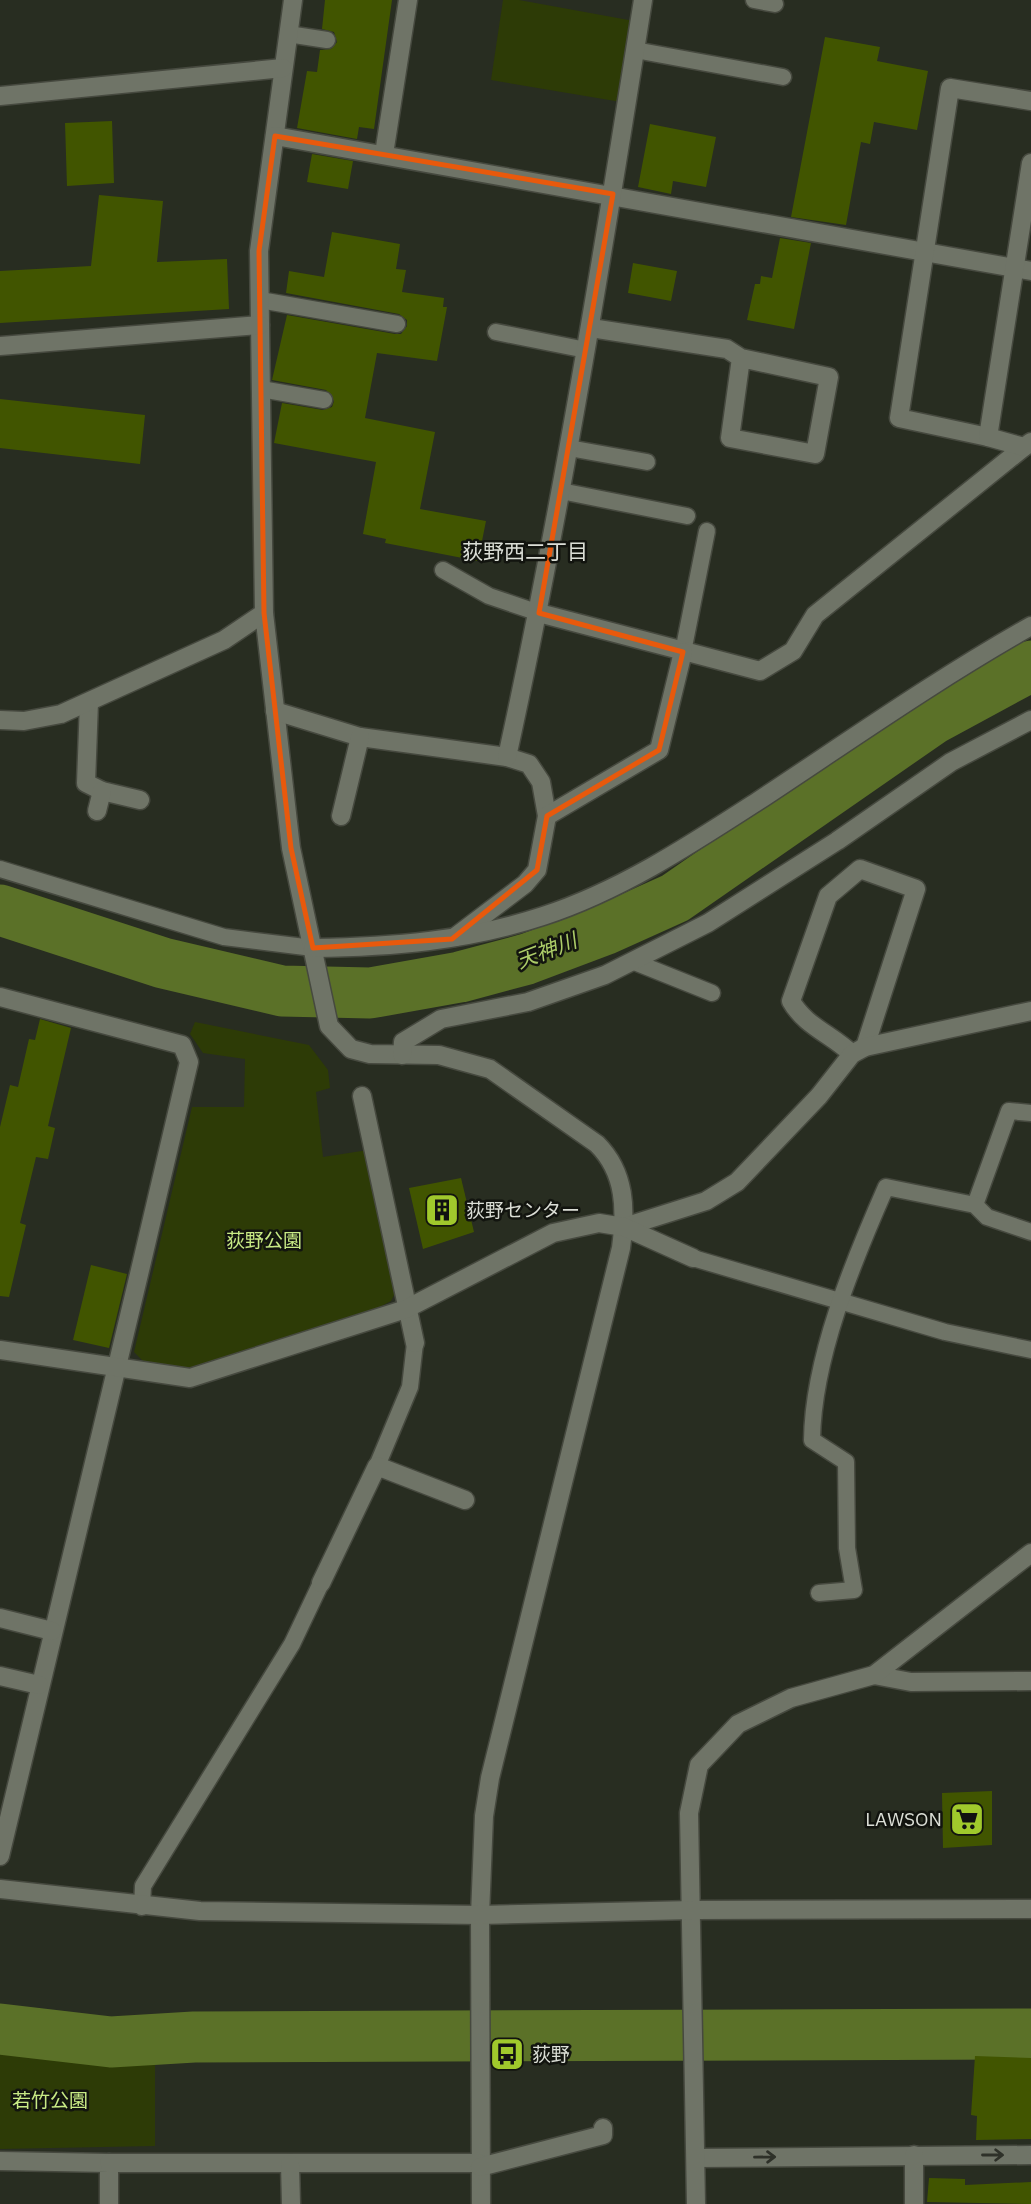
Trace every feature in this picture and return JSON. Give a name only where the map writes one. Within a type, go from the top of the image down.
[{"type":"street","points":[[293,0],[260,251],[264,613],[291,848],[329,1026],[351,1049],[370,1054],[439,1055],[490,1069],[597,1144],[610,1157],[624,1197],[624,1227],[549,1550],[490,1778],[484,1816],[480,1915],[481,2204]]},
{"type":"street","points":[[384,154],[408,0]]},
{"type":"street","points":[[508,757],[539,613],[591,328],[643,0]]},
{"type":"street","points":[[0,96],[283,68]]},
{"type":"street","points":[[1028,444],[899,418],[950,88],[1031,101]]},
{"type":"street","points":[[275,136],[612,194],[1023,270]]},
{"type":"street","points":[[988,437],[1023,270],[1031,163]]},
{"type":"street","points":[[0,346],[260,325]]},
{"type":"street","points":[[591,328],[727,349],[741,358],[830,377],[815,454],[730,438],[741,358]]},
{"type":"street","points":[[539,613],[760,671],[793,651],[815,615],[1028,444]]},
{"type":"street","points":[[0,720],[24,722],[61,714],[224,640],[264,613]]},
{"type":"street","points":[[313,948],[397,946],[452,939],[545,915],[636,876],[709,833],[952,670],[1031,626]]},
{"type":"street","points":[[547,816],[659,750],[683,652]]},
{"type":"street","points":[[89,702],[86,783],[140,800]]},
{"type":"street","points":[[275,711],[360,737],[508,757],[530,764],[541,782],[547,816],[537,870],[525,884],[452,939]]},
{"type":"street","points":[[402,1055],[403,1042],[441,1019],[528,1002],[605,975],[708,923],[837,841],[951,762],[1031,720]]},
{"type":"street","points":[[341,816],[360,737]]},
{"type":"street","points":[[97,811],[102,790]]},
{"type":"street","points":[[624,1227],[706,1201],[737,1182],[819,1096],[858,1050],[916,889],[860,869],[828,896],[791,1001],[801,1019],[858,1050],[1031,1011]]},
{"type":"street","points":[[0,997],[182,1045],[189,1062],[119,1368],[52,1631],[0,1856]]},
{"type":"street","points":[[362,1096],[415,1343]]},
{"type":"street","points":[[0,1350],[190,1378],[406,1309],[553,1233],[599,1223],[624,1227],[693,1258]]},
{"type":"street","points":[[321,1583],[377,1466],[465,1500]]},
{"type":"street","points":[[696,2204],[693,1910],[689,1813],[699,1765],[738,1724],[790,1698],[874,1675],[1031,1553]]},
{"type":"street","points":[[0,1618],[52,1631]]},
{"type":"street","points":[[874,1675],[911,1682],[1031,1681]]},
{"type":"street","points":[[0,1676],[39,1685]]},
{"type":"street","points":[[0,1889],[142,1907],[200,1911],[480,1915],[693,1910],[1031,1909]]},
{"type":"street","points":[[0,2161],[480,2165],[604,2136]]},
{"type":"street","points":[[914,2155],[914,2204]]},
{"type":"street","points":[[697,2158],[1031,2155]]},
{"type":"street","points":[[109,2163],[109,2204]]},
{"type":"street","points":[[290,2164],[291,2204]]},
{"type":"lane","points":[[754,0],[775,4]]},
{"type":"lane","points":[[288,34],[327,40]]},
{"type":"lane","points":[[635,50],[783,77]]},
{"type":"lane","points":[[260,300],[397,324]]},
{"type":"lane","points":[[496,332],[586,350]]},
{"type":"lane","points":[[261,389],[324,400]]},
{"type":"lane","points":[[569,448],[647,462]]},
{"type":"lane","points":[[561,491],[687,516]]},
{"type":"lane","points":[[683,652],[707,531]]},
{"type":"lane","points":[[443,570],[489,596],[539,613]]},
{"type":"lane","points":[[0,869],[224,937],[313,948]]},
{"type":"lane","points":[[632,961],[712,993]]},
{"type":"lane","points":[[975,1205],[1009,1111],[1031,1113]]},
{"type":"lane","points":[[819,1593],[854,1590],[848,1548],[846,1462],[812,1440],[812,1415],[839,1302],[886,1187],[975,1205],[987,1217],[1031,1232]]},
{"type":"lane","points":[[693,1258],[945,1332],[1031,1350]]},
{"type":"lane","points":[[377,1466],[410,1387],[415,1343]]},
{"type":"lane","points":[[142,1907],[143,1886],[292,1644],[321,1583]]},
{"type":"highlighted area","points":[[275,136],[613,194],[539,613],[683,652],[659,750],[547,816],[537,870],[452,939],[313,948],[291,848],[264,613],[259,251]]},
{"type":"green space","points":[[503,0],[519,0],[634,21],[621,102],[491,80]]},
{"type":"green space","name":"荻野公園","points":[[195,1022],[309,1045],[328,1070],[330,1088],[316,1092],[323,1157],[368,1150],[396,1291],[391,1301],[370,1312],[191,1370],[143,1361],[134,1352],[192,1107],[244,1107],[245,1059],[203,1053],[190,1034]]},
{"type":"green space","name":"若竹公園","points":[[0,2048],[155,2060],[155,2146],[0,2149]]},
{"type":"building","points":[[325,0],[392,0],[374,129],[359,127],[357,139],[297,128],[307,71],[317,72],[320,50],[331,49],[337,42],[334,32],[322,29]]},
{"type":"building","points":[[825,37],[880,47],[877,61],[928,71],[917,130],[874,122],[870,144],[861,142],[846,225],[791,217]]},
{"type":"building","points":[[112,121],[114,183],[67,186],[65,123]]},
{"type":"building","points":[[650,124],[716,137],[706,187],[673,181],[671,194],[638,187]]},
{"type":"building","points":[[312,154],[353,161],[348,189],[307,182]]},
{"type":"building","points":[[99,195],[163,201],[157,262],[227,259],[229,309],[0,323],[0,271],[91,266]]},
{"type":"building","points":[[332,232],[400,244],[396,269],[406,270],[402,292],[444,298],[443,307],[447,307],[437,361],[377,353],[365,418],[435,432],[420,509],[486,521],[478,561],[385,543],[386,539],[363,534],[376,462],[274,443],[282,403],[323,410],[332,407],[334,401],[326,390],[272,380],[287,315],[395,334],[401,334],[407,326],[407,320],[399,314],[286,293],[289,271],[324,277]]},
{"type":"building","points":[[780,238],[811,243],[794,329],[747,320],[755,284],[760,284],[761,276],[772,278]]},
{"type":"building","points":[[633,263],[677,271],[671,301],[628,293]]},
{"type":"building","points":[[0,399],[145,415],[140,464],[0,448]]},
{"type":"building","points":[[40,1019],[71,1028],[48,1126],[55,1128],[48,1159],[36,1157],[20,1223],[26,1225],[9,1297],[0,1296],[0,1127],[10,1085],[18,1087],[29,1039],[35,1040]]},
{"type":"building","name":"荻野センター","points":[[461,1178],[474,1232],[423,1249],[409,1188]]},
{"type":"building","points":[[91,1265],[127,1274],[109,1348],[73,1340]]},
{"type":"building","name":"LAWSON","points":[[992,1791],[992,1845],[943,1848],[942,1793]]},
{"type":"building","points":[[975,2056],[1031,2058],[1031,2139],[976,2140],[977,2116],[971,2115]]},
{"type":"building","points":[[929,2178],[965,2179],[965,2185],[1031,2182],[1031,2204],[927,2202]]},
{"type":"waterway","name":"天神川","points":[[0,910],[163,963],[282,991],[370,993],[460,977],[527,959],[604,930],[675,898],[933,719],[1031,666]]},
{"type":"waterway","points":[[0,2029],[111,2042],[194,2037],[1031,2034]]},
{"type":"place","name":"荻野センター","points":[[442,1210]]},
{"type":"place","name":"LAWSON","points":[[967,1819]]},
{"type":"place","name":"荻野","points":[[507,2054]]},
{"type":"district","name":"荻野西二丁目","points":[[525,551]]}]
